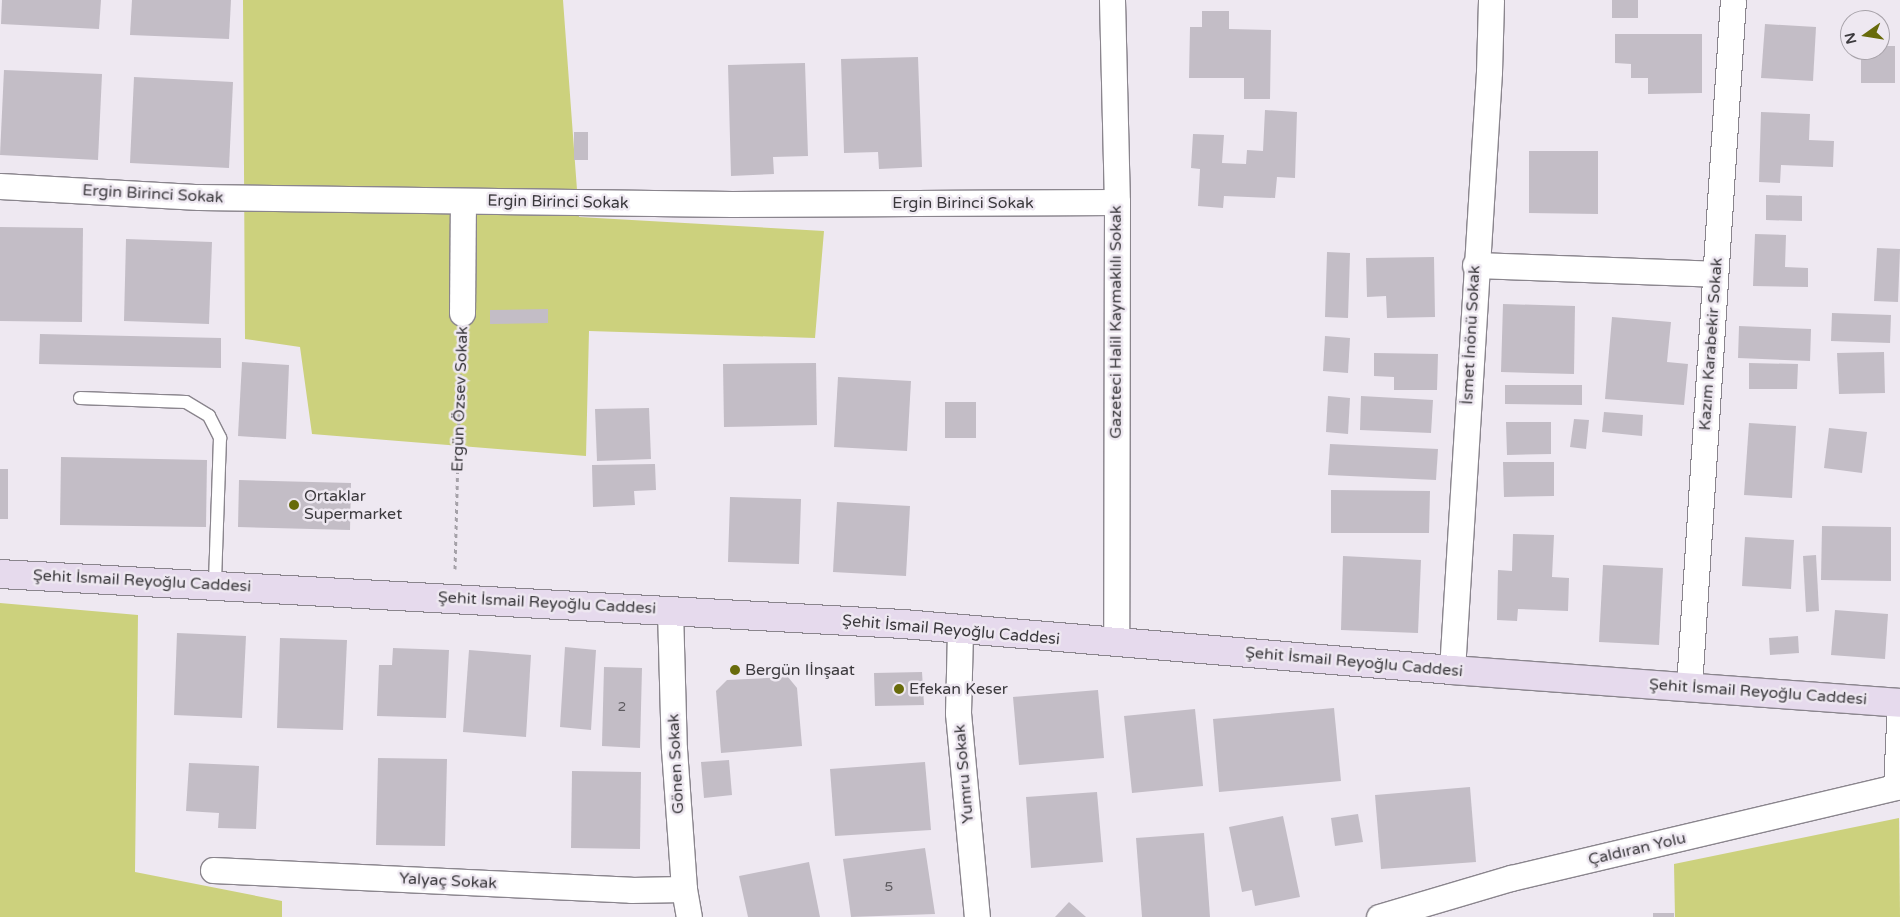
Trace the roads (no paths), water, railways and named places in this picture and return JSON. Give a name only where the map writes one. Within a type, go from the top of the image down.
[{"type":"street","name":"Gazeteci Halil Kaymaklılı Sokak","points":[[1112,0],[1117,202],[1116,644]]},
{"type":"street","name":"İsmet İnönü Sokak","points":[[1452,670],[1475,265],[1489,72],[1491,0]]},
{"type":"street","name":"Kazım Karabekir Sokak","points":[[1689,687],[1732,0]]},
{"type":"street","name":"Ergin Birinci Sokak","points":[[0,186],[199,197],[463,201],[732,204],[1117,202]]},
{"type":"street","name":"Ergün Özsev Sokak","points":[[462,313],[463,201]]},
{"type":"street","points":[[1475,265],[1715,274]]},
{"type":"street","name":"Şehit İsmail Reyoğlu Caddesi","points":[[0,574],[454,597],[903,624],[960,631],[1116,644],[1900,703]]},
{"type":"street","name":"Gönen Sokak","points":[[670,610],[674,749],[684,889],[689,917]]},
{"type":"street","name":"Yumru Sokak","points":[[960,631],[958,713],[977,917]]},
{"type":"street","name":"Çaldıran Yolu","points":[[1379,917],[1511,878],[1898,787],[1900,703]]},
{"type":"street","name":"Yalyaç Sokak","points":[[213,870],[621,890],[684,889]]},
{"type":"lane","points":[[80,398],[186,402],[210,416],[220,438],[215,584]]},
{"type":"place","name":"Ortaklar Supermarket","points":[[294,505]]},
{"type":"place","name":"Bergün Iİnşaat","points":[[735,670]]},
{"type":"place","name":"Efekan Keser","points":[[899,689]]}]
